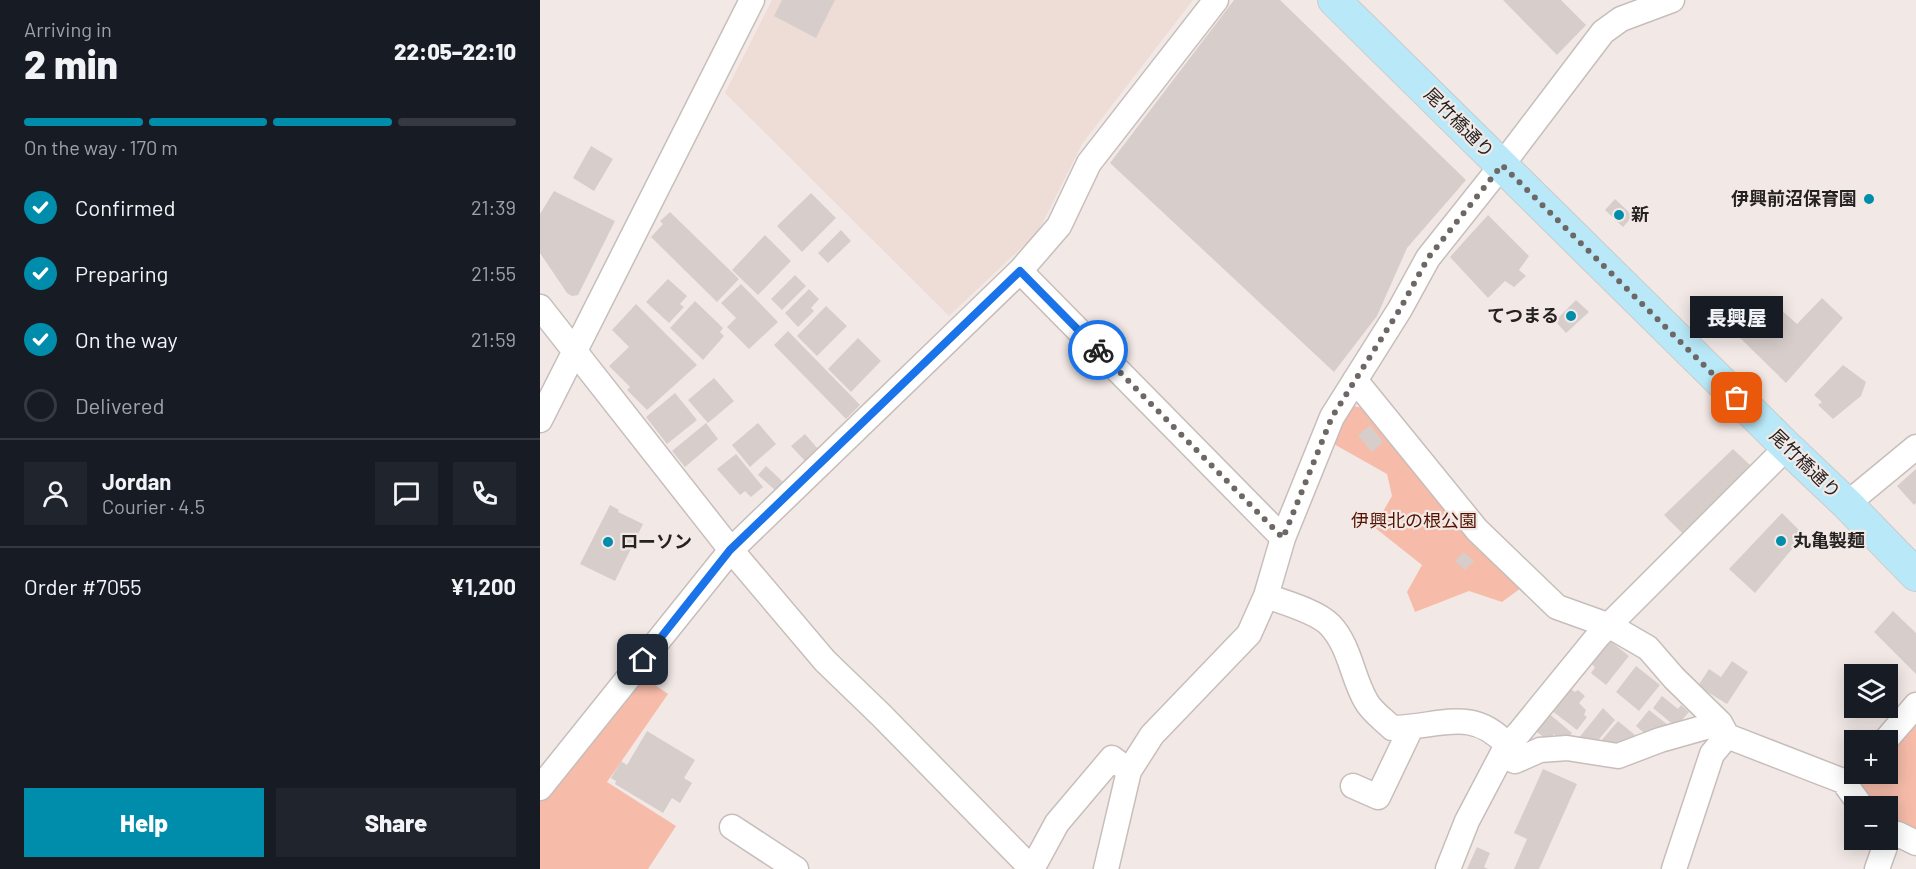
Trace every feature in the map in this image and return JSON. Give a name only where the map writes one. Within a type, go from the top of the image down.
[{"type":"main road","name":"尾竹橋通り","points":[[1334,0],[1916,575]]},
{"type":"street","points":[[540,420],[752,0]]},
{"type":"street","points":[[540,788],[730,550],[1020,271],[1059,226],[1089,163],[1216,0]]},
{"type":"street","points":[[1106,869],[1129,771],[1152,735],[1249,634],[1266,596],[1283,538],[1332,417],[1400,309],[1428,258],[1603,32],[1621,19],[1672,0]]},
{"type":"street","points":[[1020,271],[1283,538]]},
{"type":"street","points":[[540,307],[730,550],[825,661],[1032,869],[1057,823],[1112,758],[1129,771]]},
{"type":"street","points":[[1355,380],[1477,530],[1557,607],[1610,626],[1648,648],[1724,729],[1844,774]]},
{"type":"street","points":[[1448,869],[1467,821],[1504,751],[1598,636],[1787,447]]},
{"type":"street","points":[[1846,504],[1916,447]]},
{"type":"street","points":[[1266,596],[1306,610],[1329,624],[1341,640],[1351,661],[1366,703],[1392,728],[1411,728],[1456,721],[1476,723],[1497,734],[1504,751],[1515,761],[1540,750],[1567,748],[1618,756],[1660,740],[1724,729]]},
{"type":"street","points":[[1894,730],[1916,705]]},
{"type":"street","points":[[1353,786],[1378,798],[1411,728]]},
{"type":"street","points":[[1674,869],[1712,754],[1724,729]]},
{"type":"street","points":[[732,827],[796,869]]},
{"type":"street","points":[[1898,834],[1916,843]]},
{"type":"street","points":[[1877,869],[1884,850]]},
{"type":"shaded area","points":[[772,0],[1193,0],[1082,144],[1038,232],[949,316],[725,93]]},
{"type":"green space","name":"伊興北の根公園","points":[[1349,405],[1363,408],[1468,538],[1521,588],[1502,602],[1469,591],[1415,612],[1407,592],[1422,565],[1374,527],[1392,496],[1387,474],[1332,443]]},
{"type":"green space","points":[[642,676],[668,694],[607,782],[676,826],[648,869],[540,869],[540,801]]},
{"type":"green space","points":[[1916,724],[1916,838],[1898,829],[1898,796],[1868,796],[1862,784],[1898,784],[1898,743]]},
{"type":"building","points":[[782,0],[835,0],[816,38],[774,16]]},
{"type":"building","points":[[1234,0],[1280,0],[1466,180],[1407,248],[1377,316],[1334,372],[1110,163]]},
{"type":"building","points":[[1503,0],[1561,0],[1586,25],[1557,55]]},
{"type":"building","points":[[591,146],[613,159],[594,191],[573,178]]},
{"type":"building","points":[[554,191],[615,221],[578,295],[572,296],[567,293],[540,253],[540,214]]},
{"type":"building","points":[[811,193],[836,218],[802,252],[777,226]]},
{"type":"building","points":[[1615,199],[1633,216],[1623,227],[1605,210]]},
{"type":"building","points":[[670,212],[739,279],[717,302],[651,237],[663,224],[660,221]]},
{"type":"building","points":[[1488,215],[1529,256],[1519,270],[1526,276],[1514,287],[1505,281],[1488,298],[1450,257]]},
{"type":"building","points":[[841,230],[851,241],[828,263],[818,253]]},
{"type":"building","points":[[765,235],[791,261],[758,295],[732,270]]},
{"type":"building","points":[[795,275],[806,286],[782,310],[771,299]]},
{"type":"building","points":[[668,279],[687,296],[680,304],[684,307],[669,323],[646,302]]},
{"type":"building","points":[[741,284],[778,322],[749,349],[727,327],[736,318],[721,303]]},
{"type":"building","points":[[809,289],[819,299],[811,308],[814,311],[798,327],[785,313]]},
{"type":"building","points":[[1767,297],[1797,324],[1822,298],[1843,318],[1786,383],[1733,331]]},
{"type":"building","points":[[1576,300],[1589,312],[1566,333],[1555,321]]},
{"type":"building","points":[[695,301],[723,328],[720,332],[724,336],[703,360],[670,328]]},
{"type":"building","points":[[636,304],[697,365],[647,410],[627,390],[630,387],[609,366],[629,347],[612,330]]},
{"type":"building","points":[[826,306],[847,326],[817,356],[797,336]]},
{"type":"building","points":[[788,331],[860,405],[846,419],[774,345]]},
{"type":"building","points":[[858,338],[881,361],[851,392],[828,369]]},
{"type":"building","points":[[1843,365],[1866,382],[1861,396],[1833,419],[1818,405],[1822,402],[1814,395]]},
{"type":"building","points":[[714,378],[734,401],[708,423],[688,400]]},
{"type":"building","points":[[675,393],[697,420],[667,444],[646,417]]},
{"type":"building","points":[[706,423],[718,439],[685,467],[672,451]]},
{"type":"building","points":[[758,423],[776,444],[750,467],[732,445]]},
{"type":"building","points":[[1370,425],[1383,442],[1372,452],[1358,435]]},
{"type":"building","points":[[805,434],[818,449],[805,461],[791,446]]},
{"type":"building","points":[[1733,449],[1751,466],[1684,535],[1664,515]]},
{"type":"building","points":[[736,454],[763,487],[751,497],[745,491],[740,495],[717,469]]},
{"type":"building","points":[[766,466],[783,482],[776,491],[758,475]]},
{"type":"building","points":[[1916,469],[1916,503],[1914,505],[1897,486]]},
{"type":"building","points":[[610,505],[619,510],[618,512],[643,524],[615,581],[580,564]]},
{"type":"building","points":[[1782,513],[1804,535],[1755,593],[1729,569]]},
{"type":"building","points":[[1463,552],[1474,561],[1465,570],[1455,561]]},
{"type":"building","points":[[1893,611],[1916,633],[1916,674],[1874,632]]},
{"type":"building","points":[[1609,640],[1629,656],[1606,685],[1591,673],[1595,667],[1591,664]]},
{"type":"building","points":[[1732,661],[1748,672],[1727,704],[1698,686],[1709,669],[1721,677]]},
{"type":"building","points":[[1636,666],[1660,685],[1639,711],[1616,692]]},
{"type":"building","points":[[1569,688],[1575,692],[1578,690],[1585,696],[1579,703],[1586,710],[1584,715],[1587,717],[1577,730],[1551,710]]},
{"type":"building","points":[[1662,696],[1678,709],[1681,705],[1689,712],[1676,727],[1653,708]]},
{"type":"building","points":[[1603,708],[1615,720],[1595,744],[1578,739]]},
{"type":"building","points":[[1649,710],[1668,725],[1661,733],[1649,737],[1636,726]]},
{"type":"building","points":[[1547,712],[1572,733],[1564,742],[1554,734],[1549,741],[1533,729]]},
{"type":"building","points":[[1618,721],[1635,735],[1627,745],[1618,749],[1600,742]]},
{"type":"building","points":[[647,731],[695,760],[684,778],[692,783],[680,803],[672,798],[663,813],[615,784],[616,781],[611,778],[621,761],[627,765]]},
{"type":"building","points":[[1543,769],[1577,784],[1539,869],[1514,869],[1527,839],[1514,833]]},
{"type":"building","points":[[1477,847],[1490,853],[1484,867],[1488,869],[1467,869]]},
{"type":"way so far","points":[[1098,350],[1283,538],[1332,417],[1400,309],[1428,258],[1502,165],[1737,398]]},
{"type":"place","name":"伊興前沼保育園","points":[[1869,199]]},
{"type":"place","name":"新","points":[[1619,215]]},
{"type":"place","name":"てつまる","points":[[1571,316]]},
{"type":"place","name":"長興屋","points":[[1737,398]]},
{"type":"place","name":"丸亀製麺","points":[[1781,541]]},
{"type":"place","name":"ローソン","points":[[608,542]]},
{"type":"route","points":[[643,660],[730,550],[1020,271],[1098,350]]}]
